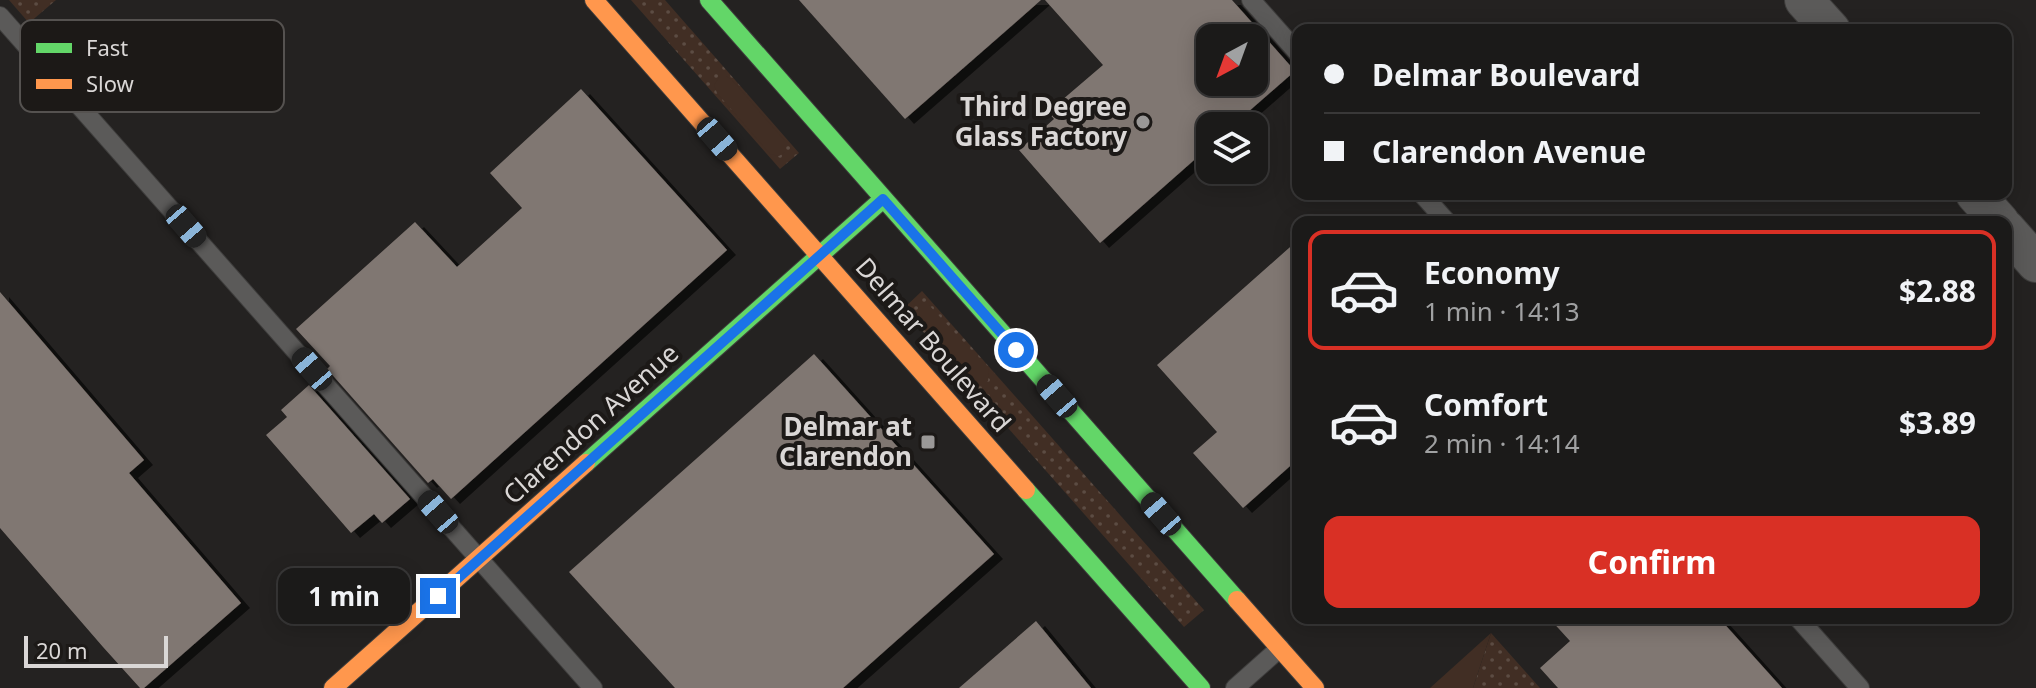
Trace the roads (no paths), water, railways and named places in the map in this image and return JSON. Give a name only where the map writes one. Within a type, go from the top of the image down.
[{"type":"main road","name":"Delmar Boulevard","points":[[594,0],[1201,688]]},
{"type":"main road","points":[[709,0],[1315,688]]},
{"type":"main road","name":"Clarendon Avenue","points":[[333,688],[883,199]]},
{"type":"street","points":[[1804,0],[1826,24]]},
{"type":"street","points":[[1980,200],[1995,216]]},
{"type":"street","points":[[2012,236],[2036,263]]},
{"type":"lane","points":[[1251,0],[1292,46]]},
{"type":"lane","points":[[0,16],[20,39]]},
{"type":"lane","points":[[85,112],[593,688]]},
{"type":"lane","points":[[1427,200],[1442,216]]},
{"type":"lane","points":[[1803,624],[1860,688]]},
{"type":"lane","points":[[1235,688],[1280,648]]},
{"type":"place","name":"Third Degree Glass Factory","points":[[1143,122]]},
{"type":"place","name":"Delmar at Clarendon","points":[[928,442]]}]
